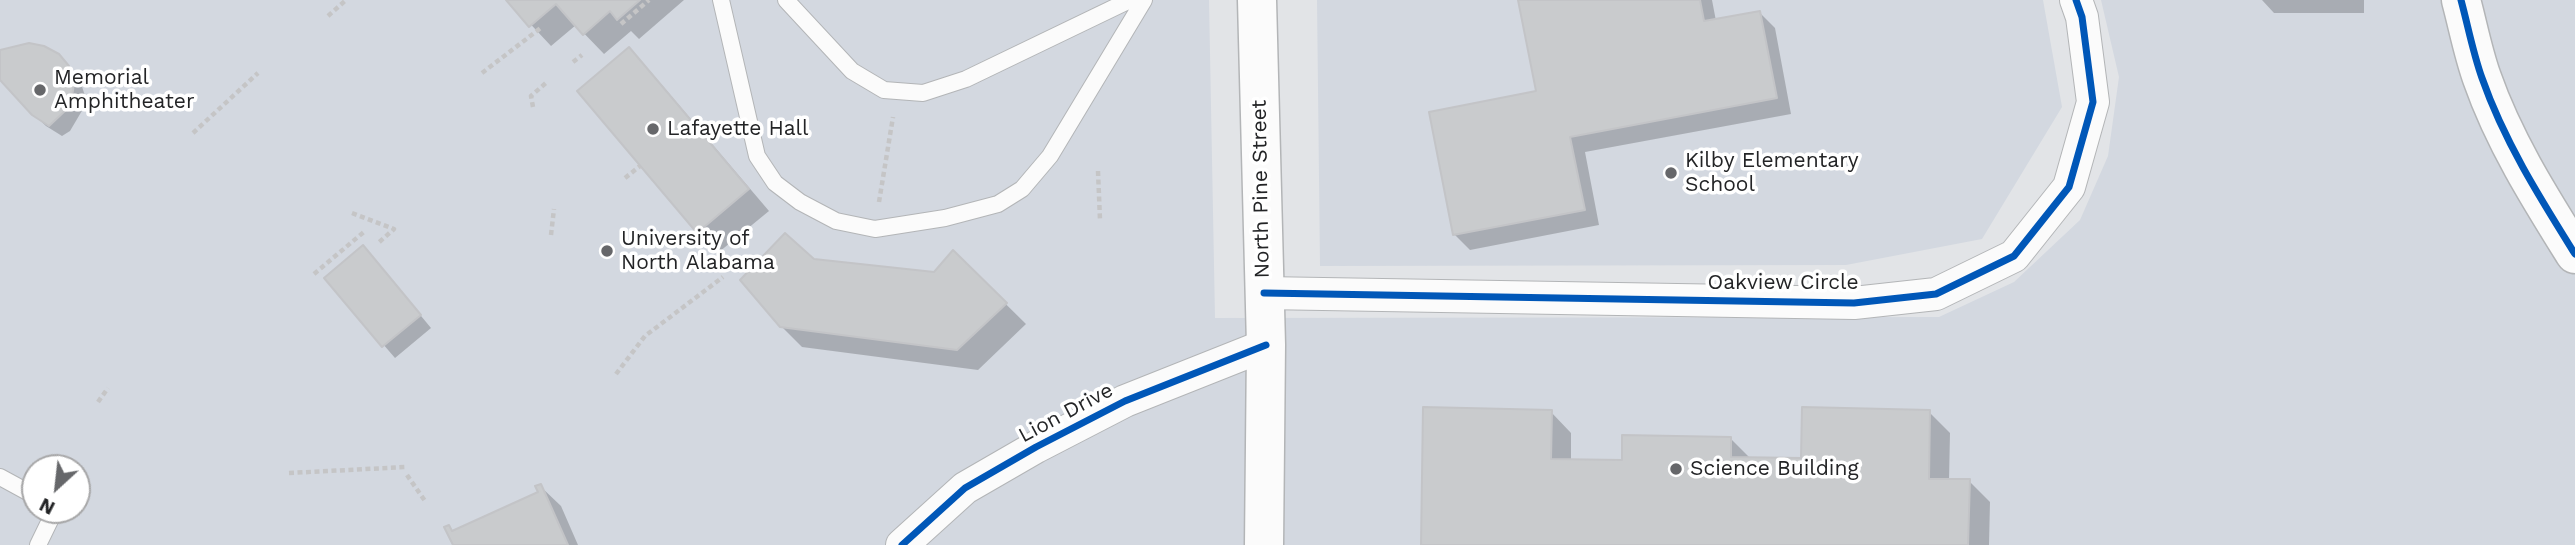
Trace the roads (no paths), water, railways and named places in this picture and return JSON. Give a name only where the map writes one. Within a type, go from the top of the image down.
[{"type":"main road","name":"North Pine Street","points":[[1257,0],[1265,345],[1264,527]]},
{"type":"main road","points":[[2461,0],[2481,76],[2497,116],[2538,194],[2575,254]]},
{"type":"street","name":"Oakview Circle","points":[[1264,293],[1853,303],[1936,294],[2014,256],[2069,187],[2093,102],[2082,17],[2076,0]]},
{"type":"street","name":"Lion Drive","points":[[902,545],[965,488],[1036,447],[1125,401],[1265,345]]},
{"type":"lane","points":[[721,0],[757,156],[775,183],[800,202],[836,221],[876,229],[945,218],[998,204],[1022,189],[1049,156],[1144,0]]},
{"type":"lane","points":[[786,0],[852,71],[884,90],[923,93],[966,79],[1130,0]]},
{"type":"lane","points":[[0,477],[21,488]]},
{"type":"lane","points":[[38,545],[48,524]]},
{"type":"place","name":"Memorial Amphitheater","points":[[40,90]]},
{"type":"place","name":"Lafayette Hall","points":[[653,129]]},
{"type":"place","name":"Kilby Elementary School","points":[[1671,173]]},
{"type":"place","name":"University of North Alabama","points":[[607,251]]},
{"type":"place","name":"Science Building","points":[[1676,469]]}]
